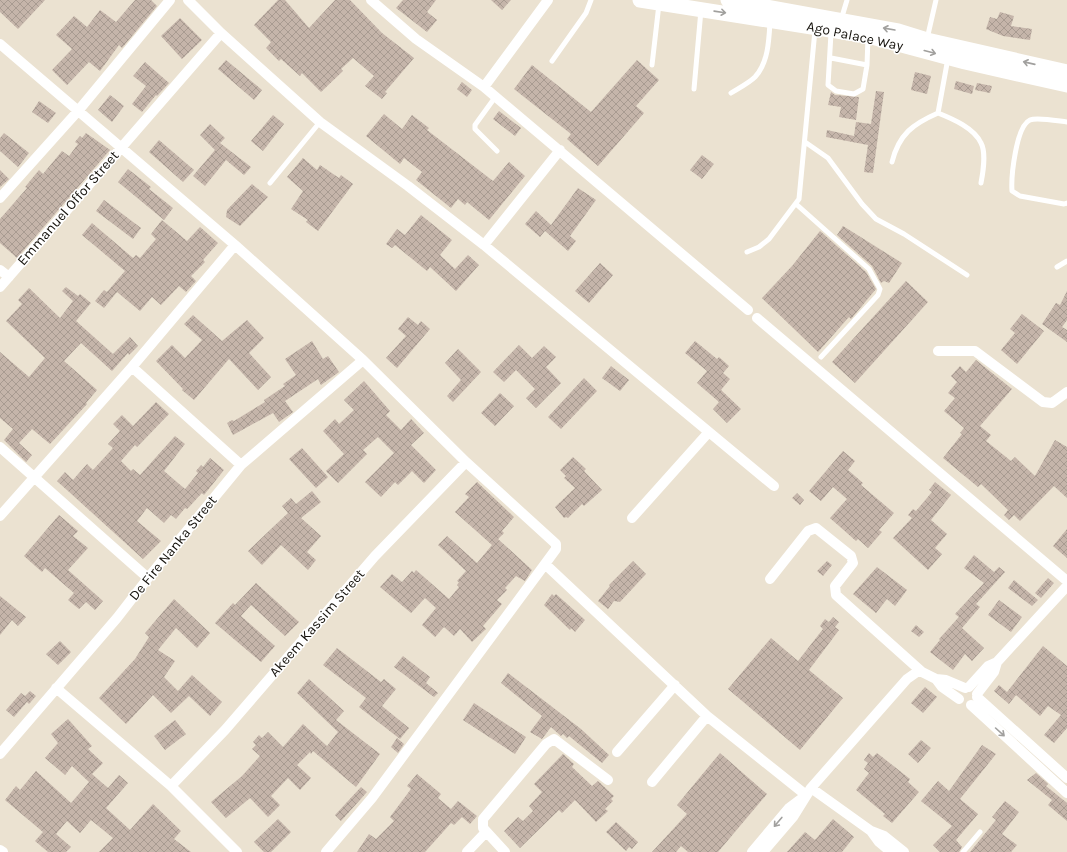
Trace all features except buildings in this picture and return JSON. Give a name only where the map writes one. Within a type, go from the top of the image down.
[{"type":"main road","name":"Ago Palace Way","points":[[640,0],[816,27],[835,25],[898,31],[927,40],[1067,72]]},
{"type":"main road","name":"Ago Palace Way","points":[[734,1],[835,25],[868,36],[948,57],[1067,85]]},
{"type":"street","points":[[0,198],[78,111],[170,0]]},
{"type":"street","points":[[188,0],[221,33],[320,122],[408,186],[484,245],[774,486]]},
{"type":"street","points":[[371,0],[416,39],[496,96],[748,310]]},
{"type":"street","points":[[484,87],[548,0]]},
{"type":"street","name":"Emmanuel Offor Street","points":[[0,287],[120,147],[221,33]]},
{"type":"street","points":[[0,44],[235,245],[363,360],[466,462],[556,544],[556,548],[545,564],[372,798],[326,852]]},
{"type":"street","points":[[484,245],[560,150]]},
{"type":"street","points":[[0,516],[132,367],[235,245]]},
{"type":"street","points":[[0,270],[9,278]]},
{"type":"street","points":[[757,318],[1067,581]]},
{"type":"street","points":[[938,351],[974,351],[1043,402],[1052,403],[1067,392]]},
{"type":"street","name":"De Fire Nanka Street","points":[[0,754],[117,618],[241,465],[363,360]]},
{"type":"street","points":[[132,367],[241,465]]},
{"type":"street","points":[[632,518],[708,432]]},
{"type":"street","points":[[0,447],[148,578]]},
{"type":"street","name":"Akeem Kassim Street","points":[[171,786],[225,730],[375,556],[466,462]]},
{"type":"street","points":[[770,579],[808,531],[816,528],[851,556],[853,563],[835,586],[836,595],[922,672],[936,679],[946,680],[972,694],[1067,778]]},
{"type":"street","points":[[545,564],[707,716],[809,792],[871,831],[884,836],[904,852]]},
{"type":"street","points":[[972,694],[994,672],[997,662],[1067,586]]},
{"type":"street","points":[[763,852],[793,817],[809,792],[907,679],[917,672],[922,672]]},
{"type":"street","points":[[936,679],[942,688],[959,699],[960,692],[972,694],[1067,793]]},
{"type":"street","points":[[617,752],[675,685]]},
{"type":"street","points":[[56,688],[171,786],[237,852]]},
{"type":"street","points":[[652,782],[707,716]]},
{"type":"street","points":[[505,852],[483,828],[483,819],[546,744],[554,739],[608,780]]},
{"type":"street","points":[[752,852],[789,808],[809,792]]},
{"type":"street","points":[[871,831],[879,842],[891,852]]},
{"type":"street","points":[[467,852],[486,832]]},
{"type":"lane","points":[[552,61],[586,13],[592,0]]},
{"type":"lane","points":[[847,0],[835,25],[831,58],[828,85],[836,91],[854,94],[863,89],[867,65],[868,36]]},
{"type":"lane","points":[[927,40],[936,0]]},
{"type":"lane","points":[[652,65],[659,3]]},
{"type":"lane","points":[[694,89],[701,9]]},
{"type":"lane","points":[[731,93],[754,78],[757,74],[768,51],[770,20]]},
{"type":"lane","points":[[747,252],[769,239],[796,204],[800,192],[816,27]]},
{"type":"lane","points":[[938,113],[948,57]]},
{"type":"lane","points":[[831,58],[867,65]]},
{"type":"lane","points":[[496,96],[475,125],[475,129],[497,152]]},
{"type":"lane","points":[[892,162],[895,148],[901,137],[913,127],[938,113]]},
{"type":"lane","points":[[938,113],[954,120],[973,133],[982,143],[984,170],[981,183]]},
{"type":"lane","points":[[1067,122],[1035,119],[1024,124],[1020,134],[1011,180],[1012,191],[1020,196],[1064,204],[1067,203]]},
{"type":"lane","points":[[270,183],[320,122]]},
{"type":"lane","points":[[805,142],[828,158],[862,204],[876,219],[904,234],[967,275]]},
{"type":"lane","points":[[796,204],[869,269],[880,289],[878,295],[821,357]]},
{"type":"lane","points":[[1057,267],[1067,261]]},
{"type":"lane","points":[[963,852],[980,832]]}]
